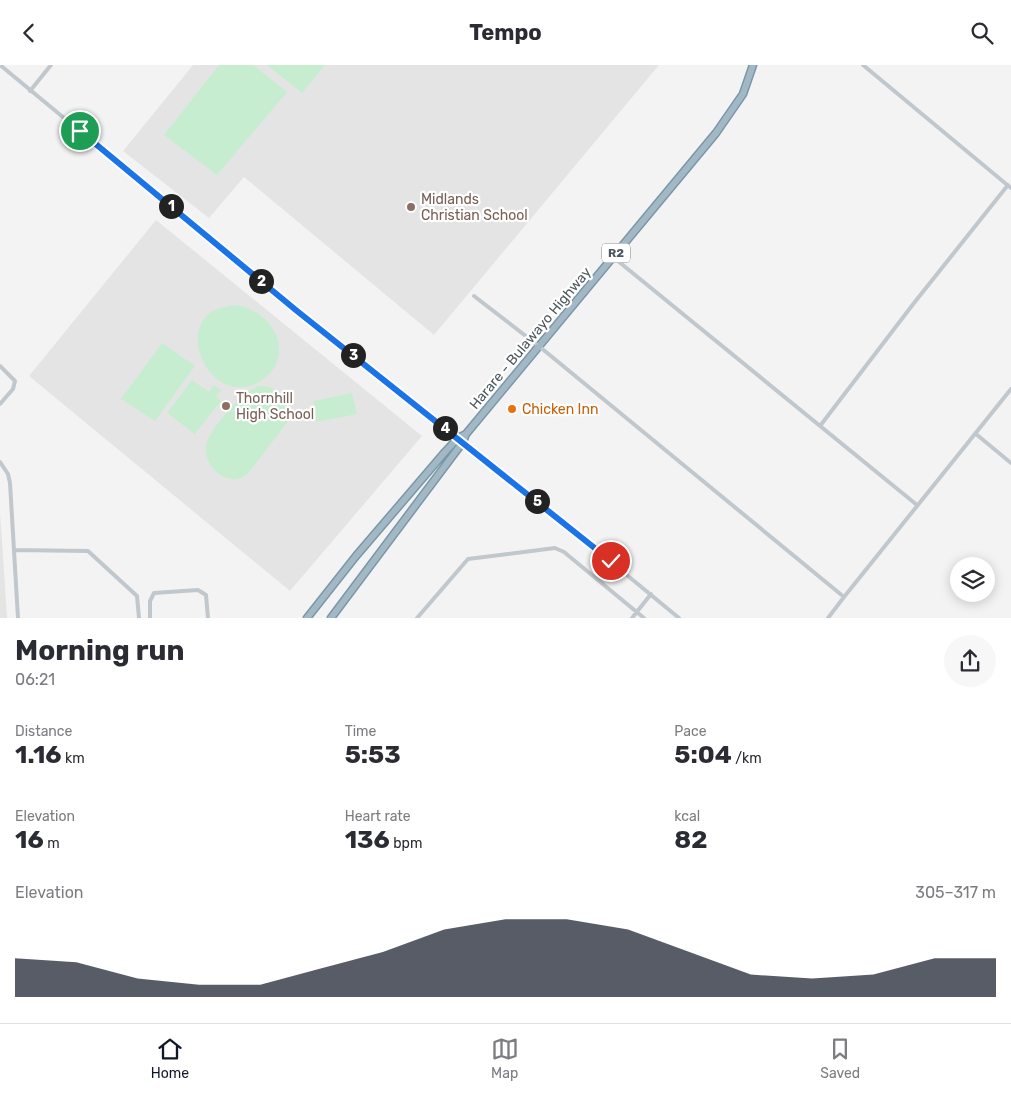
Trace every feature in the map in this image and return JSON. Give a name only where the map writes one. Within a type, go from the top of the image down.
[{"type":"highway","name":"Harare - Bulawayo Highway","points":[[307,618],[356,556],[540,347],[732,111],[743,94],[753,65]]},
{"type":"highway","name":"Harare - Bulawayo Highway","points":[[332,618],[460,440]]},
{"type":"street","points":[[0,65],[131,171],[297,311],[460,440],[679,618]]},
{"type":"street","points":[[30,91],[51,65]]},
{"type":"street","points":[[820,426],[914,303],[1009,187],[863,65]]},
{"type":"street","points":[[613,257],[917,505]]},
{"type":"street","points":[[474,296],[540,347],[844,597]]},
{"type":"street","points":[[0,366],[15,381],[13,389],[0,404]]},
{"type":"street","points":[[828,618],[1011,389]]},
{"type":"street","points":[[976,434],[1011,463]]},
{"type":"street","points":[[0,462],[8,474],[10,483],[18,618]]},
{"type":"street","points":[[417,618],[468,559],[555,548],[564,551],[644,618]]},
{"type":"street","points":[[14,550],[80,550],[93,554],[138,596],[139,618]]},
{"type":"street","points":[[150,618],[150,601],[154,593],[198,590],[206,595],[208,618]]},
{"type":"street","points":[[632,618],[651,594]]},
{"type":"shaded area","name":"Midlands Christian School","points":[[193,65],[659,65],[434,335],[244,177],[209,218],[123,151]]},
{"type":"shaded area","name":"Thornhill High School","points":[[156,220],[422,436],[290,591],[29,376]]},
{"type":"shaded area","points":[[0,513],[2,540],[7,618],[0,618]]},
{"type":"green space","points":[[219,65],[253,65],[287,92],[217,175],[164,135]]},
{"type":"green space","points":[[267,65],[325,65],[302,93]]},
{"type":"green space","points":[[233,305],[254,311],[263,317],[276,335],[279,345],[279,355],[275,366],[269,374],[255,384],[239,387],[225,384],[213,376],[204,364],[199,350],[198,336],[202,323],[211,312]]},
{"type":"green space","points":[[162,343],[195,366],[155,421],[121,399]]},
{"type":"green space","points":[[192,380],[209,392],[214,385],[221,390],[216,397],[221,401],[195,434],[167,413]]},
{"type":"green space","points":[[258,386],[272,388],[281,395],[286,406],[288,421],[247,475],[237,479],[229,479],[212,468],[206,455],[207,442],[229,410]]},
{"type":"green space","points":[[352,393],[357,414],[316,422],[314,401]]},
{"type":"place","name":"Midlands Christian School","points":[[411,207]]},
{"type":"place","name":"Thornhill High School","points":[[226,406]]},
{"type":"place","name":"Chicken Inn","points":[[512,409]]},
{"type":"route","points":[[80,131],[131,171],[138,179],[297,311],[611,561]]}]
